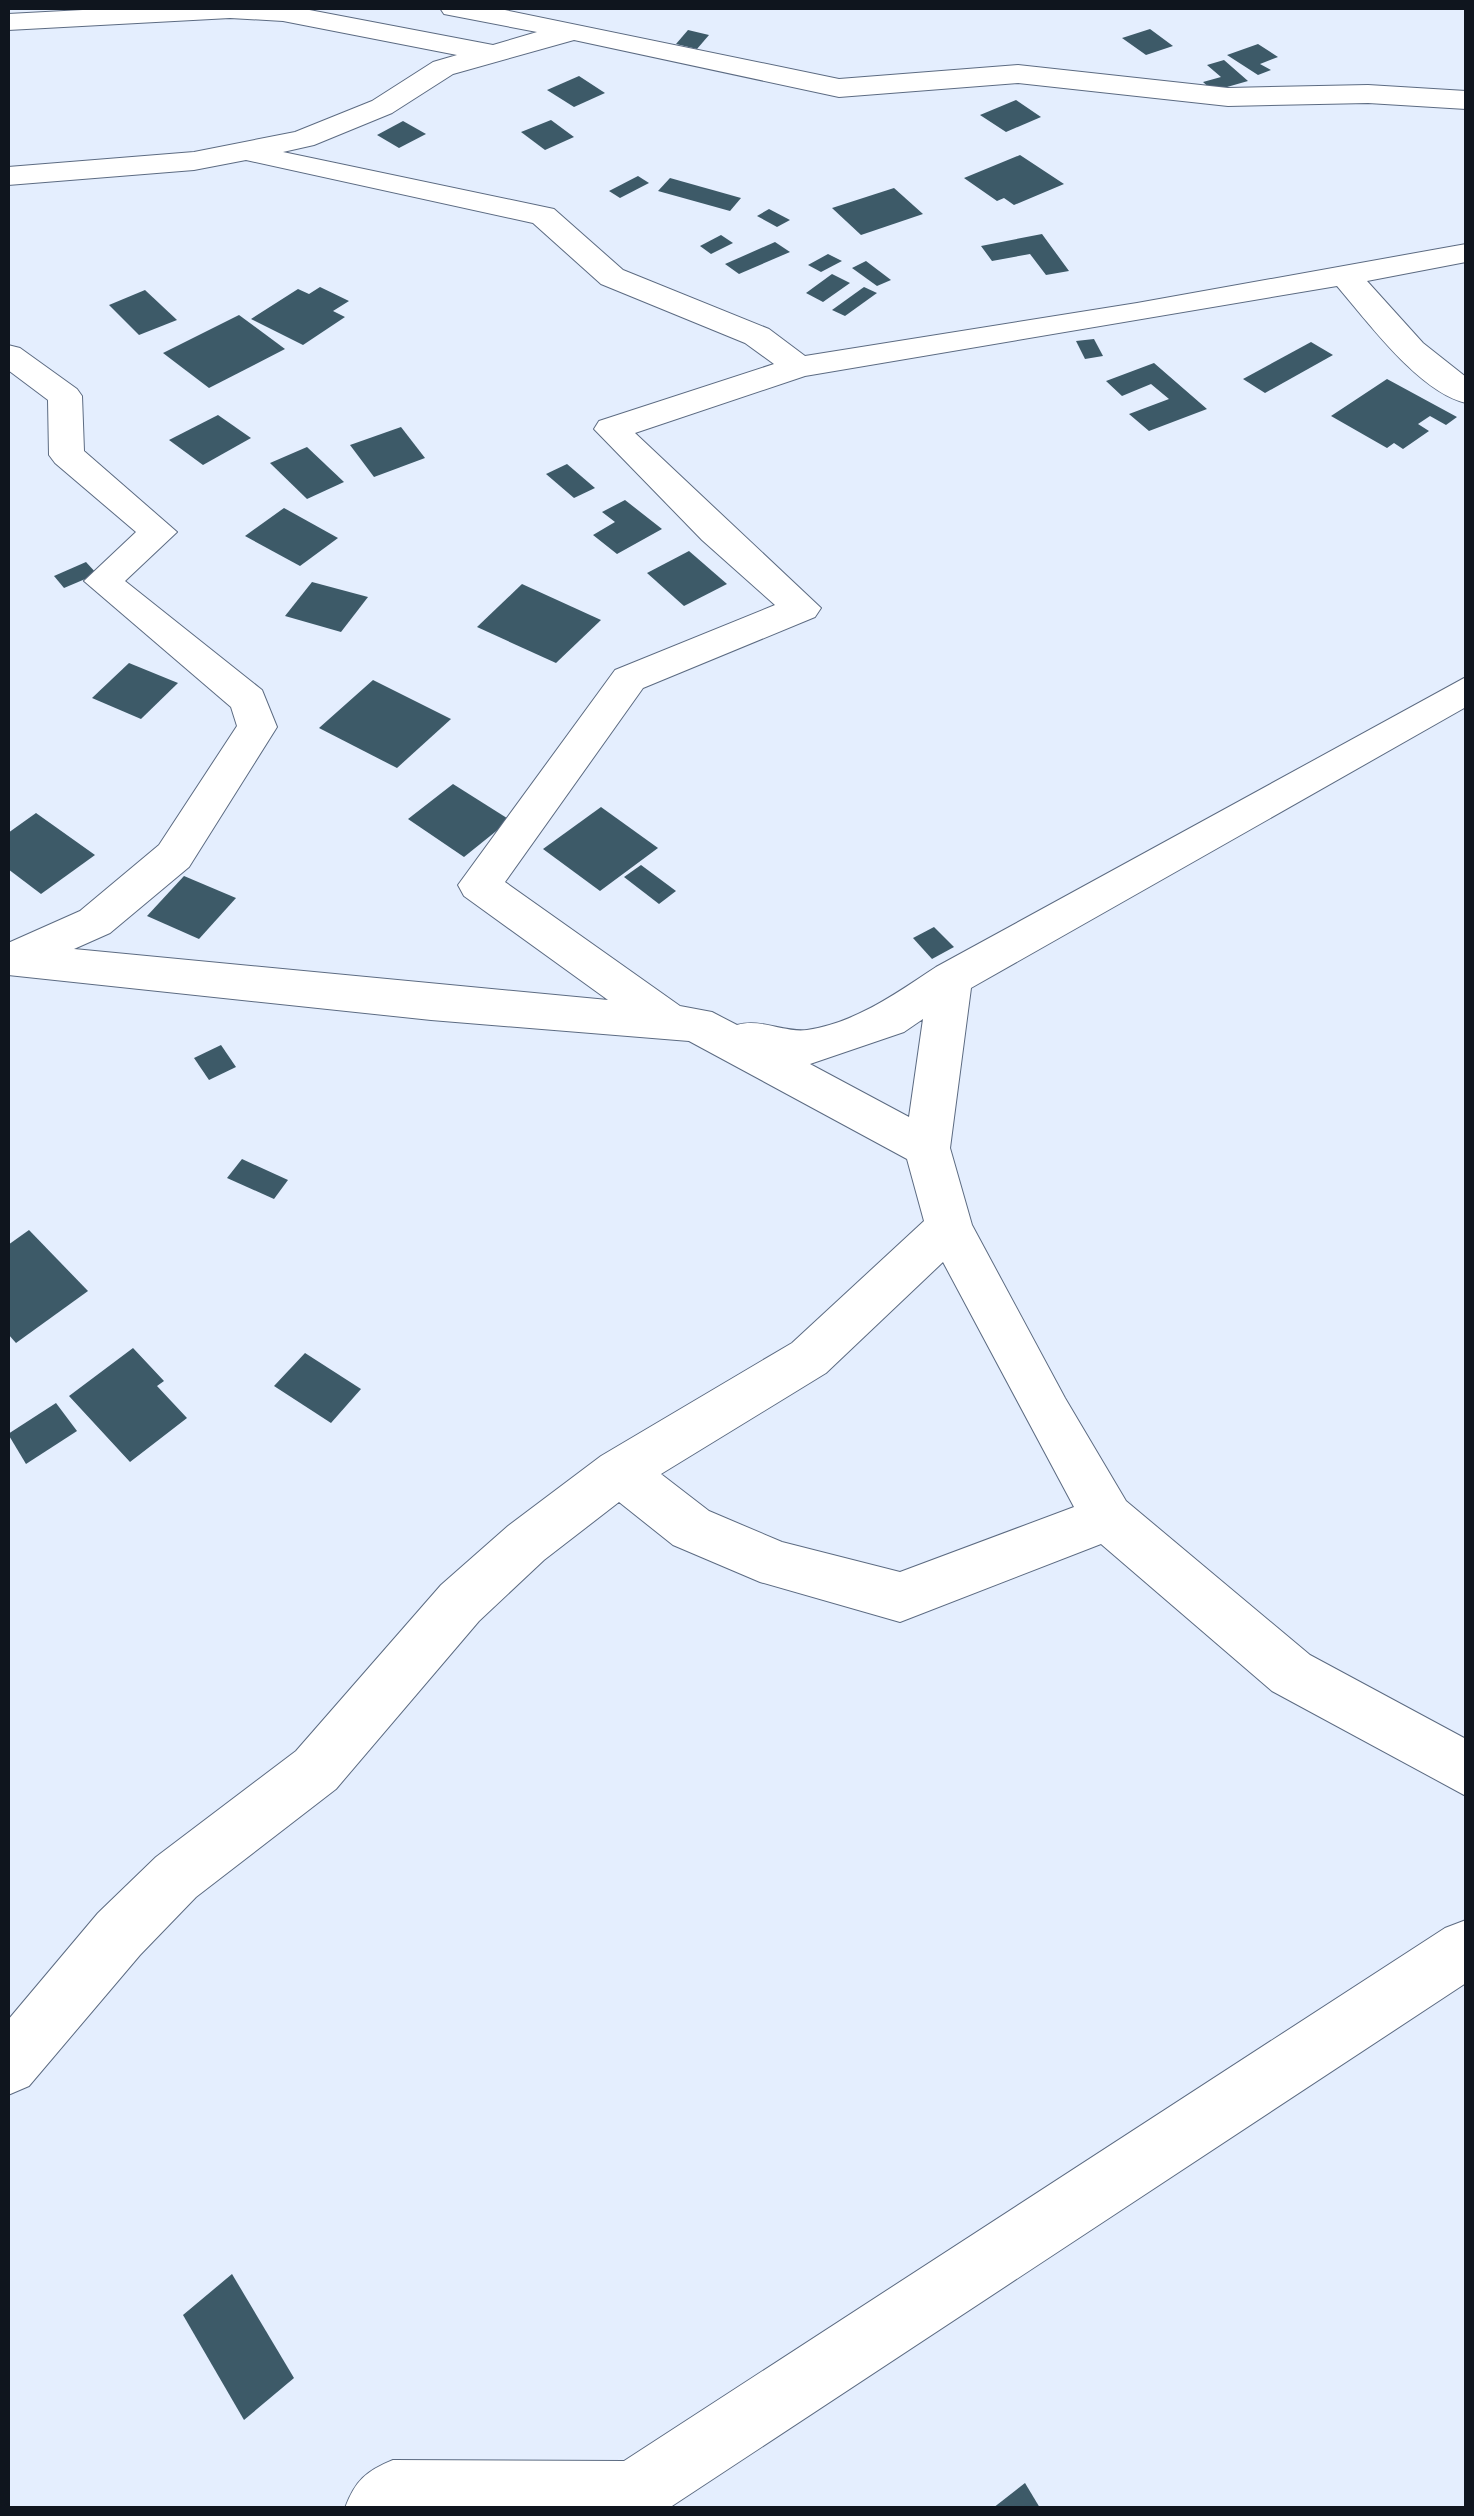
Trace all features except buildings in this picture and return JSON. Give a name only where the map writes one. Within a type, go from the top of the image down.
[{"type":"street","points":[[454,8],[840,88],[1018,74],[1228,98],[1368,94],[1466,100]]},
{"type":"street","points":[[8,22],[230,10],[283,12],[490,52]]},
{"type":"street","points":[[8,176],[247,153],[358,119],[443,68],[573,32]]},
{"type":"street","points":[[247,153],[543,216],[612,277],[757,336],[798,367]]},
{"type":"street","points":[[671,1022],[479,885],[629,678],[802,608],[715,532],[611,429],[798,367],[1466,253]]},
{"type":"street","points":[[1344,276],[1411,350],[1466,393]]},
{"type":"street","points":[[8,355],[66,396],[67,456],[160,532],[102,581],[248,700],[257,728],[174,856],[95,922],[10,959]]},
{"type":"street","points":[[715,1034],[806,1048],[888,1020],[951,978],[1466,690]]},
{"type":"street","points":[[10,959],[431,1003],[696,1024],[927,1148]]},
{"type":"street","points":[[951,978],[927,1148],[949,1227],[1047,1414],[1108,1518],[1291,1673],[1466,1769]]},
{"type":"street","points":[[8,2065],[119,1934],[176,1877],[316,1770],[460,1603],[526,1543],[618,1472],[809,1358],[949,1227]]},
{"type":"street","points":[[618,1472],[692,1528],[778,1565],[900,1596],[1108,1518]]},
{"type":"street","points":[[378,2508],[393,2493],[632,2494],[1466,1949]]}]
